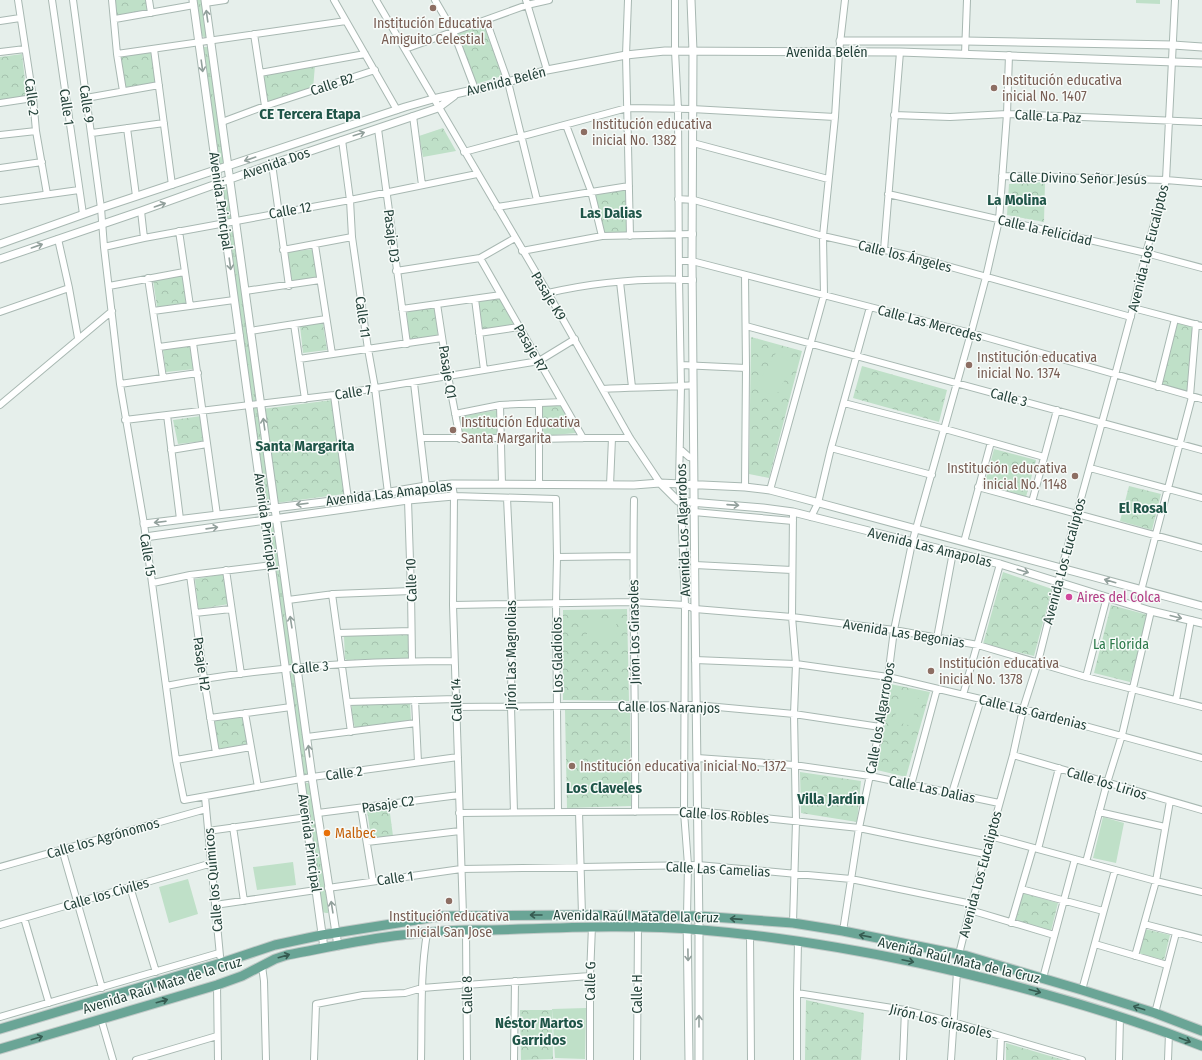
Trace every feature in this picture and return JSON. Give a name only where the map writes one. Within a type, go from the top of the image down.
[{"type":"main road","name":"Avenida Raúl Mata de la Cruz","points":[[0,1029],[221,963],[275,945],[322,935],[442,916],[582,915],[699,916],[793,923],[842,931],[959,954],[1043,978],[1155,1013],[1202,1031]]},
{"type":"main road","name":"Avenida Raúl Mata de la Cruz","points":[[0,1049],[217,985],[246,974],[275,959],[287,955],[400,936],[427,933],[466,930],[592,926],[699,930],[798,941],[846,949],[957,972],[1039,992],[1169,1033],[1202,1046]]},
{"type":"street","name":"Calle 2","points":[[18,0],[36,131],[47,194]]},
{"type":"street","name":"Calle 1","points":[[52,0],[83,214]]},
{"type":"street","name":"Calle 9","points":[[73,0],[101,208]]},
{"type":"street","points":[[112,0],[115,19],[117,54],[123,91]]},
{"type":"street","points":[[149,0],[151,13]]},
{"type":"street","points":[[205,1],[224,0]]},
{"type":"street","points":[[334,0],[397,110]]},
{"type":"street","name":"Pasaje K9","points":[[376,0],[438,108],[575,339],[630,438],[660,483]]},
{"type":"street","points":[[435,0],[453,31],[475,89]]},
{"type":"street","points":[[405,49],[486,20],[527,3],[549,0]]},
{"type":"street","points":[[628,0],[626,54],[630,236]]},
{"type":"street","name":"Avenida Los Algarrobos","points":[[674,0],[678,109],[678,235],[681,365],[679,484],[685,605],[684,812],[688,865],[687,930],[689,1060]]},
{"type":"street","name":"Avenida Los Algarrobos","points":[[691,0],[693,51],[692,109],[694,200],[692,261],[695,660],[699,916],[699,1060]]},
{"type":"street","points":[[770,490],[824,295],[823,236],[835,117],[840,40],[845,0]]},
{"type":"street","points":[[965,54],[967,0]]},
{"type":"street","name":"Avenida Los Eucaliptos","points":[[959,954],[1023,709],[1038,662],[1058,582],[1131,317],[1146,253],[1166,180],[1175,0]]},
{"type":"street","name":"Avenida Principal","points":[[205,1],[312,777],[338,946]]},
{"type":"street","points":[[115,19],[151,13],[194,2]]},
{"type":"street","name":"Avenida Principal","points":[[194,2],[324,948]]},
{"type":"street","points":[[527,3],[547,70]]},
{"type":"street","points":[[0,21],[20,18]]},
{"type":"street","points":[[486,20],[508,82],[537,200]]},
{"type":"street","points":[[117,54],[346,21]]},
{"type":"street","points":[[254,34],[265,106]]},
{"type":"street","name":"Avenida Belén","points":[[840,40],[1173,45],[1202,47]]},
{"type":"street","points":[[0,52],[25,49]]},
{"type":"street","points":[[154,49],[172,185]]},
{"type":"street","name":"Avenida Belén","points":[[433,99],[508,82],[547,70],[626,54],[675,51],[900,52],[1202,63]]},
{"type":"street","points":[[884,250],[900,52]]},
{"type":"street","points":[[260,72],[365,54]]},
{"type":"street","name":"Calle los Algarrobos","points":[[842,931],[859,828],[880,727],[894,630],[912,543],[971,333],[999,220],[1009,55]]},
{"type":"street","name":"Calle B2","points":[[222,122],[265,106],[375,70]]},
{"type":"street","points":[[86,98],[159,85]]},
{"type":"street","name":"Avenida Belén","points":[[438,108],[457,94]]},
{"type":"street","points":[[0,103],[32,98]]},
{"type":"street","name":"Avenida Dos","points":[[0,244],[136,196],[433,99]]},
{"type":"street","name":"Avenida Dos","points":[[0,259],[438,108]]},
{"type":"street","points":[[464,152],[627,108],[692,109],[835,117]]},
{"type":"street","name":"Calle La Paz","points":[[894,115],[950,117],[1006,114],[1202,122]]},
{"type":"street","points":[[412,116],[422,185]]},
{"type":"street","points":[[92,133],[164,123]]},
{"type":"street","points":[[566,125],[591,192],[602,236]]},
{"type":"street","points":[[127,128],[136,196]]},
{"type":"street","name":"Pasaje D3","points":[[378,129],[406,344]]},
{"type":"street","points":[[0,135],[36,131]]},
{"type":"street","name":"Calle 11","points":[[342,140],[350,200],[352,237],[375,388],[388,493]]},
{"type":"street","points":[[693,144],[828,179]]},
{"type":"street","points":[[0,168],[42,162]]},
{"type":"street","points":[[272,164],[289,286]]},
{"type":"street","name":"Calle 12","points":[[104,247],[179,231],[350,200],[477,174]]},
{"type":"street","name":"Calle Divino Señor Jesús","points":[[1002,176],[1166,180],[1202,183]]},
{"type":"street","points":[[497,207],[629,186]]},
{"type":"street","points":[[0,201],[79,190]]},
{"type":"street","name":"Calle la Felicidad","points":[[888,194],[1146,253],[1202,268]]},
{"type":"street","name":"Calle los Ángeles","points":[[678,199],[694,200],[823,236],[911,256],[1131,317]]},
{"type":"street","name":"Calle 15","points":[[101,208],[104,247],[125,420],[144,524],[176,760],[184,800]]},
{"type":"street","points":[[141,211],[144,238]]},
{"type":"street","points":[[179,231],[190,306]]},
{"type":"street","points":[[522,251],[602,236],[693,234]]},
{"type":"street","points":[[284,250],[352,237]]},
{"type":"street","points":[[396,271],[480,258],[515,238]]},
{"type":"street","points":[[58,239],[70,288],[78,338]]},
{"type":"street","points":[[315,245],[332,354]]},
{"type":"street","name":"Pasaje R7","points":[[480,258],[583,438]]},
{"type":"street","name":"Calle Las Mercedes","points":[[679,261],[692,261],[971,333],[1202,400]]},
{"type":"street","points":[[109,286],[184,272]]},
{"type":"street","points":[[745,275],[745,487]]},
{"type":"street","points":[[148,278],[163,378]]},
{"type":"street","points":[[548,293],[573,287],[620,282],[679,279],[693,280]]},
{"type":"street","points":[[245,291],[289,286],[320,280]]},
{"type":"street","points":[[620,282],[632,387]]},
{"type":"street","points":[[0,312],[70,288]]},
{"type":"street","points":[[402,309],[501,295]]},
{"type":"street","points":[[475,299],[484,370]]},
{"type":"street","points":[[153,311],[234,300]]},
{"type":"street","name":"Pasaje Q1","points":[[437,304],[448,376],[460,439]]},
{"type":"street","points":[[812,517],[818,503],[831,448],[870,307]]},
{"type":"street","points":[[1133,308],[1199,325],[1191,396],[1180,444],[1137,606]]},
{"type":"street","points":[[0,405],[112,311]]},
{"type":"street","points":[[250,330],[326,319]]},
{"type":"street","points":[[1158,387],[1175,319]]},
{"type":"street","points":[[294,324],[305,399]]},
{"type":"street","name":"Calle 3","points":[[746,326],[1202,450]]},
{"type":"street","points":[[479,333],[520,327]]},
{"type":"street","points":[[158,347],[240,336]]},
{"type":"street","points":[[299,359],[442,338]]},
{"type":"street","name":"Calle 7","points":[[125,420],[334,395],[414,383],[539,361],[575,339]]},
{"type":"street","points":[[193,343],[217,515]]},
{"type":"street","points":[[681,365],[746,368]]},
{"type":"street","points":[[120,384],[198,373]]},
{"type":"street","points":[[414,383],[426,486]]},
{"type":"street","points":[[603,390],[632,387],[694,385]]},
{"type":"street","points":[[334,395],[348,499]]},
{"type":"street","points":[[455,414],[500,405],[562,402]]},
{"type":"street","points":[[539,403],[539,484]]},
{"type":"street","points":[[844,403],[945,429],[1044,457]]},
{"type":"street","points":[[500,405],[502,484]]},
{"type":"street","points":[[1032,502],[1057,410]]},
{"type":"street","points":[[167,415],[180,519]]},
{"type":"street","points":[[421,438],[501,438]]},
{"type":"street","points":[[610,485],[612,438]]},
{"type":"street","points":[[539,439],[630,438]]},
{"type":"street","points":[[964,542],[991,442]]},
{"type":"street","points":[[171,450],[207,444]]},
{"type":"street","points":[[831,448],[932,475]]},
{"type":"street","points":[[680,449],[688,457],[694,458]]},
{"type":"street","points":[[1090,468],[1202,498]]},
{"type":"street","name":"Avenida Las Amapolas","points":[[144,524],[348,499],[426,486],[452,484],[610,485],[660,483],[745,487],[770,490],[1062,568],[1141,591],[1202,606]]},
{"type":"street","name":"Avenida Las Amapolas","points":[[660,483],[678,501],[794,512],[1000,564],[1137,606],[1202,624]]},
{"type":"street","name":"Calle 14","points":[[452,484],[454,496],[454,661],[463,915]]},
{"type":"street","points":[[978,487],[1202,548]]},
{"type":"street","points":[[454,496],[507,498]]},
{"type":"street","name":"Avenida Las Amapolas","points":[[145,537],[408,500],[454,496]]},
{"type":"street","name":"Los Gladiolos","points":[[507,498],[556,499],[558,812]]},
{"type":"street","name":"Jirón Las Magnolias","points":[[507,498],[512,604],[511,707],[514,812]]},
{"type":"street","name":"Calle 10","points":[[408,500],[412,591],[412,661]]},
{"type":"street","name":"Jirón Los Girasoles","points":[[634,500],[633,602],[636,706],[635,812]]},
{"type":"street","points":[[694,512],[793,521]]},
{"type":"street","points":[[793,923],[796,821],[794,714],[796,664],[792,617],[794,512]]},
{"type":"street","points":[[937,638],[953,552]]},
{"type":"street","points":[[557,557],[633,556]]},
{"type":"street","points":[[963,695],[1000,564]]},
{"type":"street","points":[[153,583],[190,575],[272,565]]},
{"type":"street","points":[[695,565],[792,570]]},
{"type":"street","points":[[226,570],[241,674]]},
{"type":"street","name":"Pasaje H2","points":[[190,575],[216,753]]},
{"type":"street","points":[[288,600],[332,594],[412,591]]},
{"type":"street","points":[[332,594],[351,732]]},
{"type":"street","points":[[1086,677],[1107,597]]},
{"type":"street","points":[[453,605],[633,602],[685,605],[695,609]]},
{"type":"street","points":[[195,613],[232,609]]},
{"type":"street","name":"Avenida Las Begonias","points":[[695,609],[792,617],[894,630],[978,645],[1086,677],[1202,707]]},
{"type":"street","points":[[1086,862],[1134,690],[1151,610]]},
{"type":"street","points":[[1176,700],[1191,620]]},
{"type":"street","points":[[338,634],[411,631]]},
{"type":"street","name":"Calle Las Gardenias","points":[[695,660],[796,664],[888,677],[1023,709],[1202,758]]},
{"type":"street","name":"Calle 3","points":[[166,686],[204,678],[342,664],[454,661]]},
{"type":"street","points":[[911,785],[937,689]]},
{"type":"street","points":[[347,702],[456,699]]},
{"type":"street","points":[[952,793],[981,699]]},
{"type":"street","points":[[415,700],[418,762]]},
{"type":"street","name":"Calle los Naranjos","points":[[456,707],[696,705],[794,714],[880,727]]},
{"type":"street","points":[[210,718],[291,707]]},
{"type":"street","points":[[245,713],[258,787]]},
{"type":"street","points":[[307,737],[416,722]]},
{"type":"street","points":[[176,760],[251,747]]},
{"type":"street","name":"Calle los Lirios","points":[[1012,755],[1202,810]]},
{"type":"street","name":"Calle 2","points":[[184,800],[312,777],[458,757]]},
{"type":"street","name":"Calle Las Dalias","points":[[697,758],[794,765],[870,776],[999,802]]},
{"type":"street","points":[[1011,923],[1059,768]]},
{"type":"street","name":"Pasaje C2","points":[[318,813],[459,794]]},
{"type":"street","name":"Calle los Químicos","points":[[205,796],[221,963]]},
{"type":"street","points":[[1135,956],[1156,881],[1170,801]]},
{"type":"street","points":[[361,808],[374,881]]},
{"type":"street","name":"Calle los Agrónomos","points":[[0,867],[206,809]]},
{"type":"street","name":"Calle los Robles","points":[[459,813],[697,811],[859,828],[985,854]]},
{"type":"street","points":[[579,812],[582,915]]},
{"type":"street","points":[[1099,812],[1165,827]]},
{"type":"street","points":[[208,831],[306,817]]},
{"type":"street","points":[[233,827],[244,901]]},
{"type":"street","points":[[367,842],[460,831]]},
{"type":"street","points":[[990,836],[1202,892]]},
{"type":"street","points":[[62,849],[102,988]]},
{"type":"street","points":[[1043,978],[1074,859]]},
{"type":"street","name":"Calle los Civiles","points":[[0,925],[212,863]]},
{"type":"street","name":"Calle Las Camelias","points":[[461,869],[698,865],[851,879],[971,907],[1011,923],[1054,935]]},
{"type":"street","name":"Calle 1","points":[[328,888],[461,869]]},
{"type":"street","points":[[1082,990],[1115,870]]},
{"type":"street","points":[[130,887],[156,972]]},
{"type":"street","points":[[1021,889],[1103,911]]},
{"type":"street","points":[[215,905],[316,890]]},
{"type":"street","points":[[24,918],[49,1003]]},
{"type":"street","points":[[1144,924],[1202,939]]},
{"type":"street","name":"Calle G","points":[[590,1060],[590,976],[592,926]]},
{"type":"street","name":"Calle H","points":[[637,1060],[638,927]]},
{"type":"street","name":"Calle 8","points":[[466,930],[463,985],[467,1060]]},
{"type":"street","points":[[421,1060],[422,988],[424,948],[427,933]]},
{"type":"street","points":[[1155,1013],[1176,933]]},
{"type":"street","points":[[750,935],[751,1060]]},
{"type":"street","points":[[797,1060],[798,941]]},
{"type":"street","points":[[1095,944],[1167,965]]},
{"type":"street","points":[[0,1017],[219,953]]},
{"type":"street","points":[[262,966],[264,981],[266,1060]]},
{"type":"street","points":[[951,1060],[957,972]]},
{"type":"street","points":[[314,1060],[316,1004],[363,995],[406,993],[422,988],[590,976]]},
{"type":"street","points":[[514,981],[514,1060]]},
{"type":"street","points":[[217,985],[218,1060]]},
{"type":"street","name":"Jirón Los Girasoles","points":[[797,993],[905,1010],[953,1022],[1082,1060]]},
{"type":"street","points":[[903,1060],[905,1010]]},
{"type":"street","points":[[1119,1060],[1120,1017]]},
{"type":"street","points":[[101,1019],[113,1060]]},
{"type":"street","points":[[1168,1060],[1169,1033]]},
{"type":"street","points":[[136,1060],[217,1036]]},
{"type":"street","points":[[1000,1060],[1001,1036]]},
{"type":"green space","points":[[113,0],[146,0],[148,12],[115,17]]},
{"type":"green space","points":[[196,0],[202,0],[207,36],[205,38],[201,35]]},
{"type":"green space","points":[[1136,0],[1160,0],[1160,4],[1136,3]]},
{"type":"green space","points":[[484,25],[502,76],[476,84],[457,34]]},
{"type":"green space","points":[[204,47],[209,49],[224,165],[219,164],[202,49]]},
{"type":"green space","points":[[152,50],[157,84],[124,89],[119,56]]},
{"type":"green space","points":[[22,54],[27,98],[0,102],[0,57]]},
{"type":"green space","points":[[315,65],[313,89],[266,105],[261,73]]},
{"type":"green space","points":[[443,128],[456,151],[423,157],[419,136]]},
{"type":"green space","points":[[1045,182],[1044,222],[1007,215],[1009,184]]},
{"type":"green space","points":[[225,185],[228,187],[231,220],[226,219],[222,186]]},
{"type":"green space","points":[[625,190],[628,233],[603,233],[595,195]]},
{"type":"green space","points":[[228,228],[233,229],[257,401],[255,402],[252,400]]},
{"type":"green space","points":[[314,249],[317,279],[291,281],[288,252]]},
{"type":"green space","points":[[182,275],[186,303],[157,307],[153,280]]},
{"type":"green space","points":[[500,297],[514,325],[482,330],[478,302],[480,300]]},
{"type":"green space","points":[[435,306],[438,337],[409,338],[407,313],[409,310]]},
{"type":"green space","points":[[1177,322],[1193,327],[1187,393],[1159,385]]},
{"type":"green space","points":[[323,323],[327,350],[303,353],[300,326]]},
{"type":"green space","points":[[751,337],[802,351],[769,478],[749,474]]},
{"type":"green space","points":[[192,346],[195,369],[166,372],[163,350]]},
{"type":"green space","points":[[776,353],[794,364],[775,397],[756,386]]},
{"type":"green space","points":[[862,366],[947,390],[939,422],[853,398]]},
{"type":"green space","points":[[332,400],[344,494],[276,503],[262,409]]},
{"type":"green space","points":[[562,405],[576,433],[543,436],[542,406]]},
{"type":"green space","points":[[254,407],[258,408],[272,503],[269,504],[266,503],[253,409]]},
{"type":"green space","points":[[497,410],[498,436],[462,436],[458,417]]},
{"type":"green space","points":[[201,416],[204,441],[178,444],[173,420]]},
{"type":"green space","points":[[994,449],[1036,460],[1026,497],[984,486]]},
{"type":"green space","points":[[1129,486],[1161,494],[1152,530],[1120,521]]},
{"type":"green space","points":[[271,523],[274,523],[294,665],[289,666],[269,526]]},
{"type":"green space","points":[[1003,572],[1052,589],[1034,656],[983,644]]},
{"type":"green space","points":[[224,574],[229,604],[199,609],[195,579]]},
{"type":"green space","name":"La Florida","points":[[1111,605],[1148,615],[1130,682],[1094,673]]},
{"type":"green space","points":[[627,609],[629,701],[563,700],[563,610]]},
{"type":"green space","points":[[587,619],[616,619],[617,639],[587,639]]},
{"type":"green space","points":[[410,635],[409,658],[345,659],[345,636]]},
{"type":"green space","points":[[292,672],[295,673],[308,774],[303,775],[289,674]]},
{"type":"green space","points":[[890,684],[930,692],[906,777],[877,770]]},
{"type":"green space","points":[[901,690],[919,694],[911,726],[894,721]]},
{"type":"green space","points":[[410,703],[411,720],[355,728],[352,716],[352,705]]},
{"type":"green space","points":[[630,709],[631,806],[567,808],[565,710]]},
{"type":"green space","points":[[243,716],[248,744],[218,749],[213,719]]},
{"type":"green space","points":[[800,772],[861,781],[857,822],[801,813]]},
{"type":"green space","points":[[306,783],[311,785],[328,913],[322,912],[304,785]]},
{"type":"green space","points":[[389,806],[393,836],[371,838],[367,810]]},
{"type":"green space","points":[[1103,817],[1124,823],[1116,863],[1093,858]]},
{"type":"green space","points":[[293,862],[296,885],[257,890],[253,867]]},
{"type":"green space","points":[[188,879],[198,914],[169,923],[159,887]]},
{"type":"green space","points":[[1023,893],[1058,903],[1051,931],[1015,921]]},
{"type":"green space","points":[[1145,929],[1170,935],[1164,960],[1138,953]]},
{"type":"green space","points":[[806,1000],[864,1013],[861,1060],[805,1060]]},
{"type":"green space","points":[[586,1008],[585,1059],[555,1058],[552,1009]]},
{"type":"green space","points":[[520,1010],[552,1010],[553,1059],[521,1060]]},
{"type":"green space","points":[[1006,1043],[1064,1060],[1006,1060]]},
{"type":"place","name":"Institución Educativa Amiguito Celestial","points":[[433,8]]},
{"type":"place","name":"Institución educativa inicial No. 1407","points":[[994,88]]},
{"type":"place","name":"Institución educativa inicial No. 1382","points":[[584,132]]},
{"type":"place","name":"Institución educativa inicial No. 1374","points":[[969,365]]},
{"type":"place","name":"Institución Educativa Santa Margarita","points":[[453,430]]},
{"type":"place","name":"Institución educativa inicial No. 1148","points":[[1075,476]]},
{"type":"place","name":"Aires del Colca","points":[[1069,597]]},
{"type":"place","name":"Institución educativa inicial No. 1378","points":[[931,671]]},
{"type":"place","name":"Institución educativa inicial No. 1372","points":[[572,766]]},
{"type":"place","name":"Malbec","points":[[327,833]]},
{"type":"place","name":"Institución educativa inicial San Jose","points":[[449,901]]},
{"type":"district","name":"CE Tercera Etapa","points":[[310,114]]},
{"type":"district","name":"La Molina","points":[[1017,200]]},
{"type":"district","name":"Las Dalias","points":[[611,213]]},
{"type":"district","name":"Santa Margarita","points":[[305,446]]},
{"type":"district","name":"El Rosal","points":[[1143,508]]},
{"type":"district","name":"Los Claveles","points":[[604,788]]},
{"type":"district","name":"Villa Jardín","points":[[831,799]]},
{"type":"district","name":"Néstor Martos Garridos","points":[[539,1032]]}]
